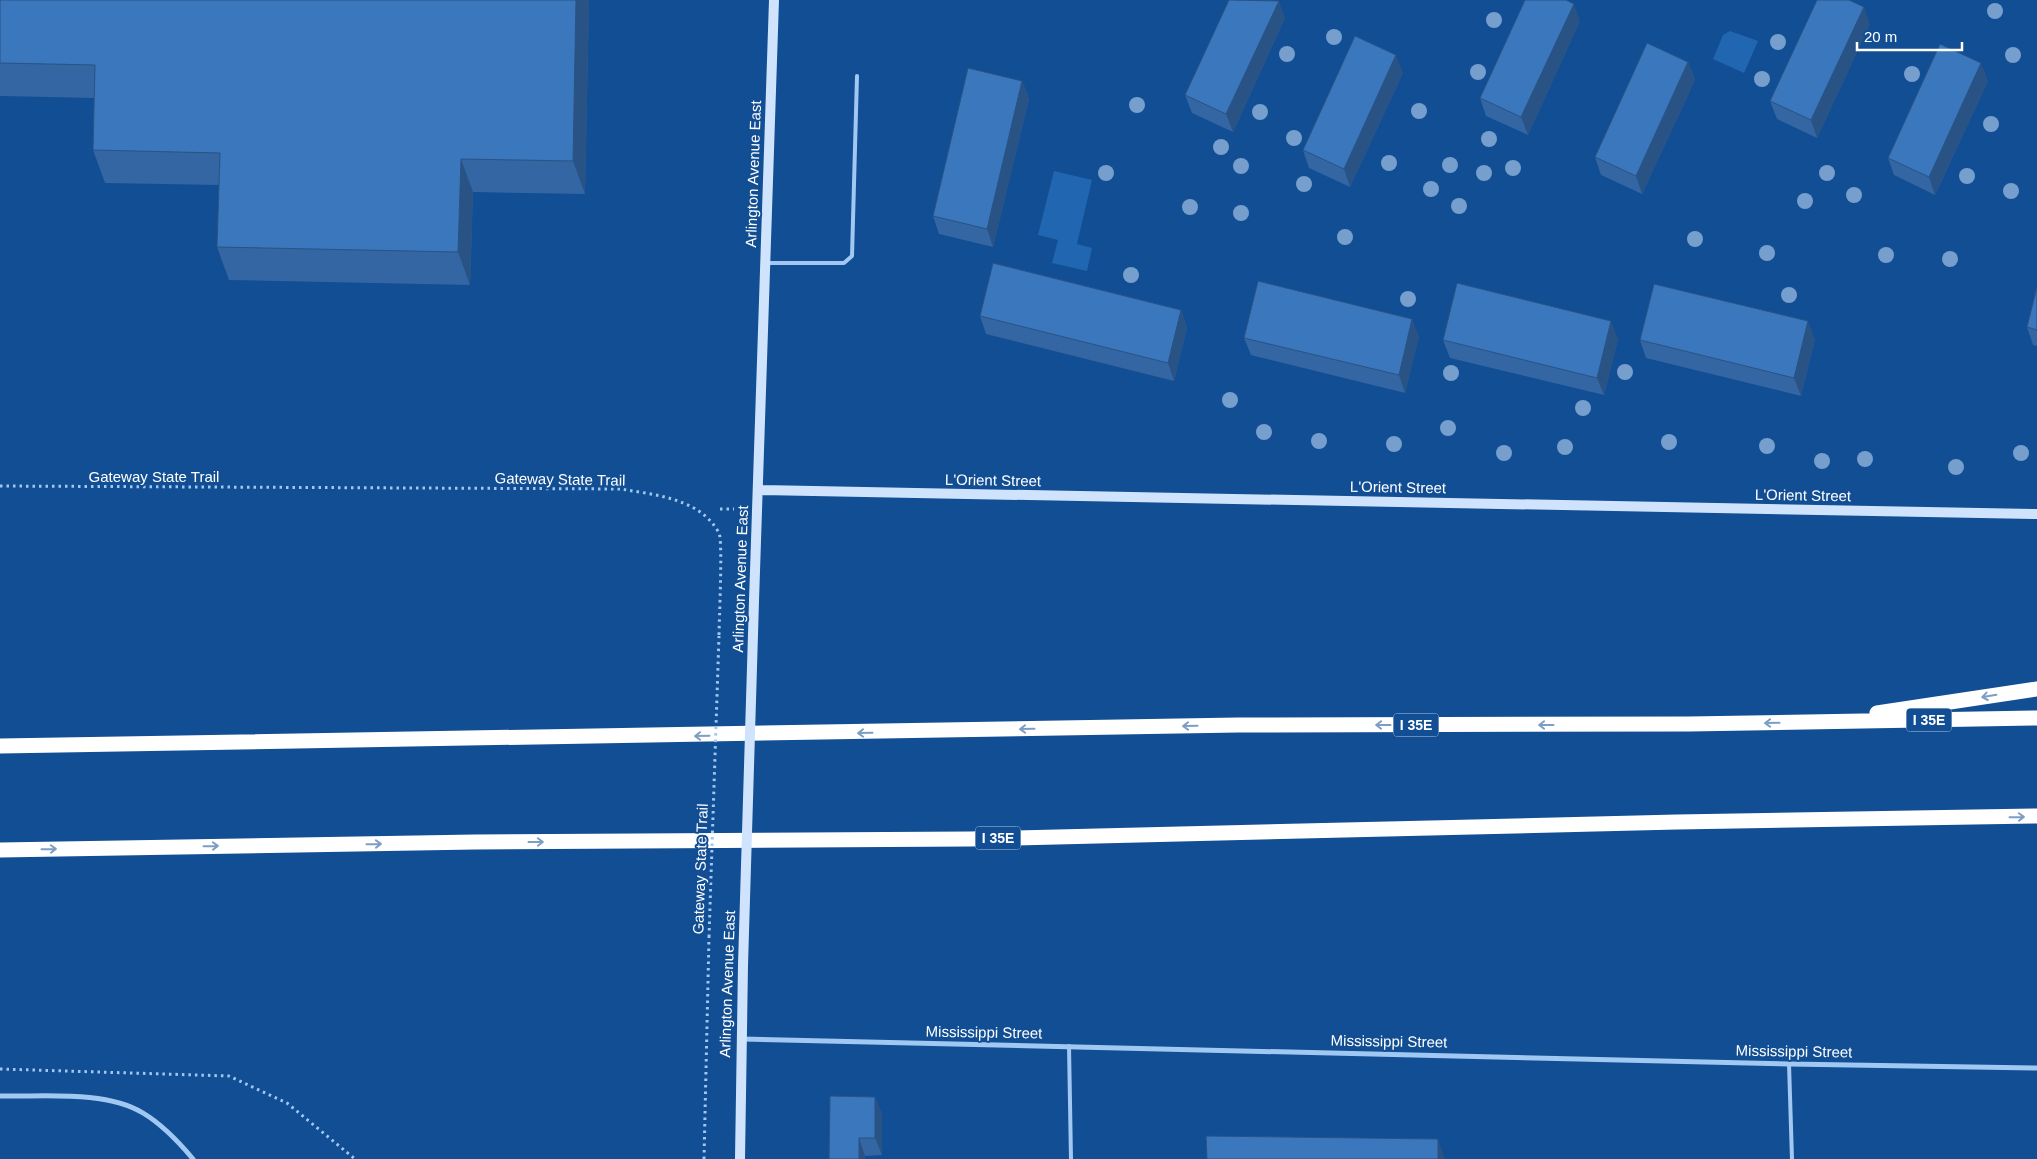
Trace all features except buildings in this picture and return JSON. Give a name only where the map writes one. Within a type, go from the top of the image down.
[{"type":"highway","points":[[1821,722],[2037,689]]},
{"type":"highway","name":"I 35E","points":[[0,746],[1238,725],[1821,722],[2037,718]]},
{"type":"highway","name":"I 35E","points":[[0,850],[475,842],[980,838],[1676,822],[2037,816]]},
{"type":"street","name":"Arlington Avenue East","points":[[740,1159],[740,1039],[774,0]]},
{"type":"street","name":"L'Orient Street","points":[[758,490],[2037,514]]},
{"type":"street","name":"Mississippi Street","points":[[740,1039],[1789,1064],[2037,1068]]},
{"type":"street","points":[[0,1096],[109,1100],[142,1112],[173,1136],[193,1159]]},
{"type":"lane","points":[[765,263],[844,262],[852,256],[857,76]]},
{"type":"lane","points":[[1069,1046],[1071,1159]]},
{"type":"lane","points":[[1789,1064],[1792,1159]]},
{"type":"path","name":"Gateway State Trail","points":[[0,486],[622,489],[674,498],[708,520],[720,534],[720,598],[707,966],[704,1159]]},
{"type":"path","points":[[0,1069],[229,1076],[286,1103],[355,1159]]},
{"type":"shaded area","points":[[1730,31],[1758,41],[1744,73],[1713,59],[1723,35]]},
{"type":"shaded area","points":[[1054,171],[1092,180],[1077,244],[1092,248],[1087,271],[1052,263],[1058,240],[1038,235]]}]
